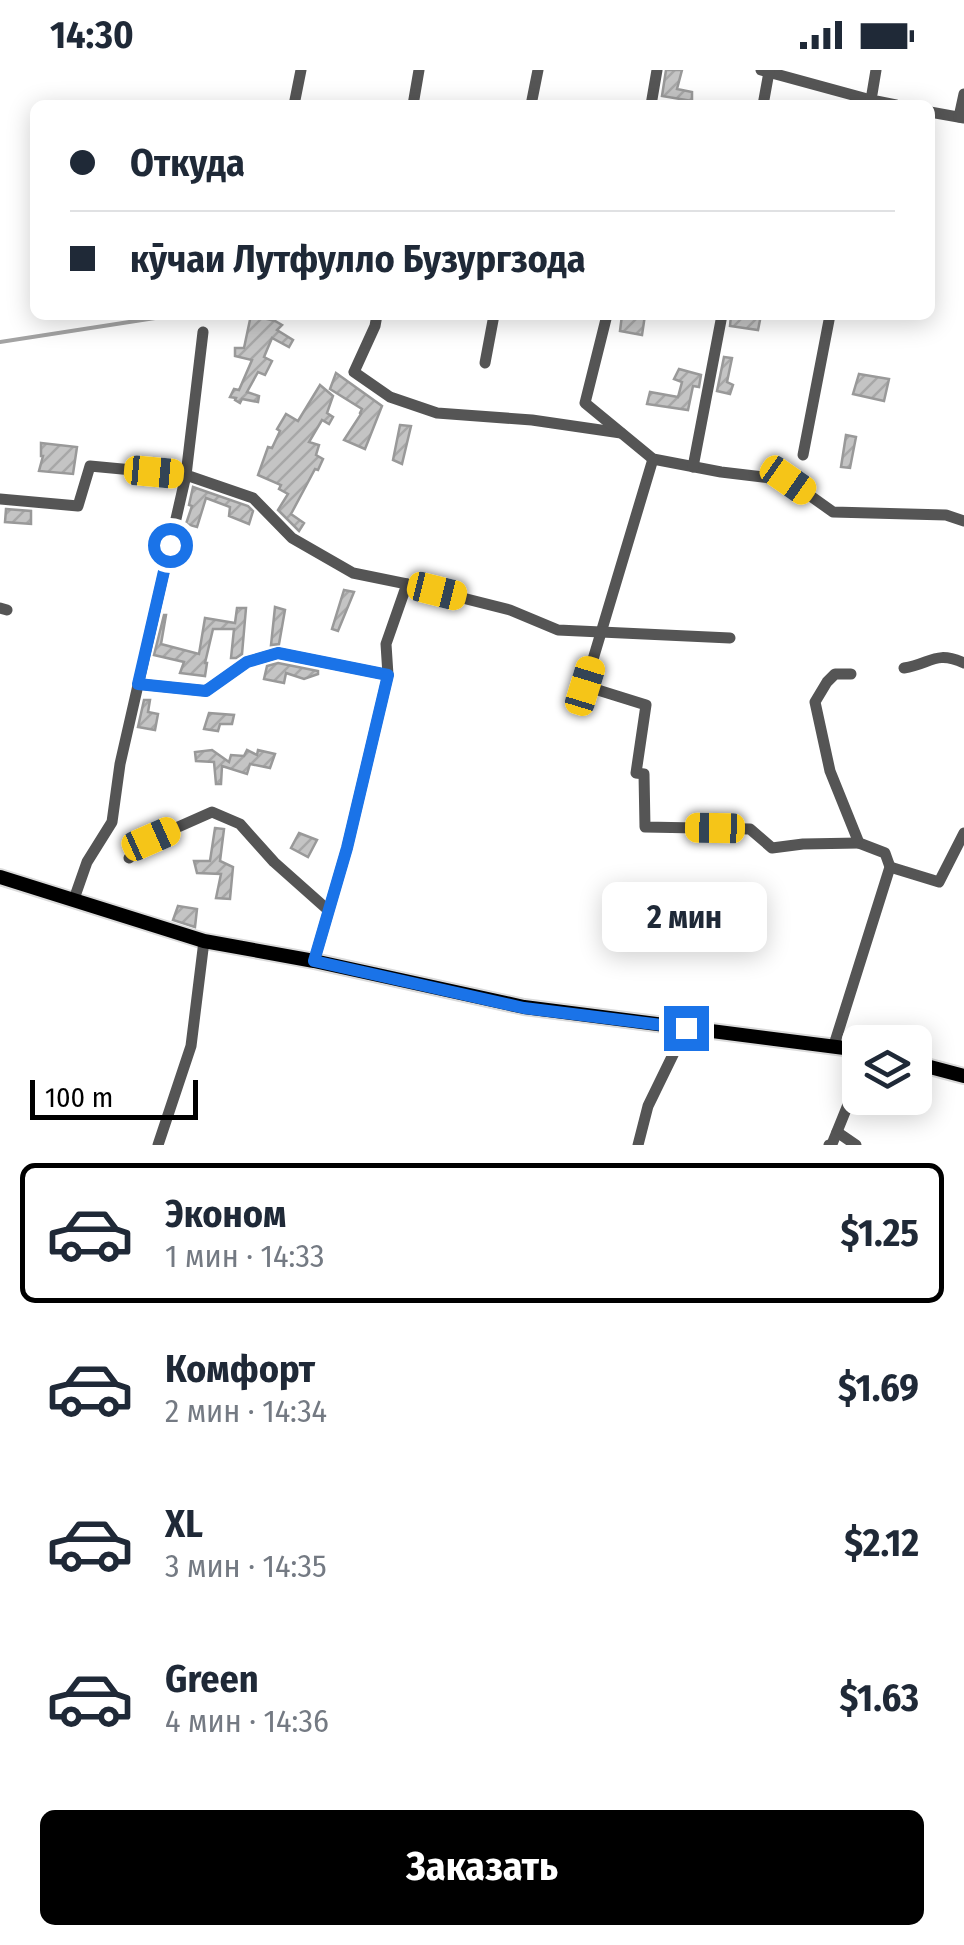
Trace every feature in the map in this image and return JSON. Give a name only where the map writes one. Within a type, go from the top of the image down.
[{"type":"main road","points":[[0,877],[204,941],[524,1008],[842,1047]]},
{"type":"main road","points":[[932,1068],[964,1076]]},
{"type":"street","points":[[295,100],[301,70]]},
{"type":"street","points":[[414,100],[419,70]]},
{"type":"street","points":[[532,100],[538,70]]},
{"type":"street","points":[[652,100],[657,70]]},
{"type":"street","points":[[871,100],[876,70]]},
{"type":"street","points":[[762,100],[765,71],[864,100]]},
{"type":"street","points":[[935,113],[962,118],[964,94]]},
{"type":"street","points":[[376,320],[354,372],[390,396],[437,413],[532,420],[622,434]]},
{"type":"street","points":[[485,362],[493,320]]},
{"type":"street","points":[[607,320],[585,404],[653,459],[788,480],[833,512],[946,514],[964,521]]},
{"type":"street","points":[[693,467],[721,320]]},
{"type":"street","points":[[803,456],[829,320]]},
{"type":"street","points":[[74,899],[87,862],[112,822],[120,764],[186,475],[203,332]]},
{"type":"street","points":[[653,459],[585,686],[646,705],[636,773],[644,774],[645,827],[750,828],[772,848],[860,843],[885,852],[890,866],[834,1046]]},
{"type":"street","points":[[0,499],[78,506],[90,466],[186,475],[254,498],[292,538],[353,572],[510,610],[558,630],[730,638]]},
{"type":"street","points":[[314,961],[347,848],[388,675],[386,644],[407,584]]},
{"type":"street","points":[[138,684],[206,691],[247,662],[278,653],[388,675]]},
{"type":"street","points":[[904,668],[934,656],[964,663]]},
{"type":"street","points":[[851,674],[835,674],[816,702],[830,771],[860,843]]},
{"type":"street","points":[[129,858],[151,839],[212,812],[240,824],[274,862],[328,910]]},
{"type":"street","points":[[890,866],[939,882],[964,833]]},
{"type":"street","points":[[158,1145],[191,1046],[204,941]]},
{"type":"street","points":[[638,1145],[648,1106],[686,1028]]},
{"type":"street","points":[[830,1145],[844,1115]]},
{"type":"street","points":[[837,1132],[856,1145]]},
{"type":"building","points":[[666,70],[682,70],[677,89],[692,92],[692,100],[662,96]]},
{"type":"building","points":[[250,320],[275,321],[282,325],[277,330],[293,340],[289,347],[272,338],[264,357],[272,361],[265,375],[258,372],[247,392],[259,396],[258,402],[242,399],[240,403],[230,397],[234,389],[239,390],[252,360],[235,356],[235,348],[244,348]]},
{"type":"building","points":[[621,320],[644,320],[642,335],[620,331]]},
{"type":"building","points":[[731,320],[760,320],[758,330],[730,326]]},
{"type":"building","points":[[724,357],[732,358],[727,382],[733,385],[730,394],[717,391]]},
{"type":"building","points":[[679,369],[701,375],[699,387],[693,386],[688,410],[647,404],[650,392],[678,397],[682,382],[674,379]]},
{"type":"building","points":[[336,373],[382,406],[365,449],[344,440],[362,409],[330,389]]},
{"type":"building","points":[[859,374],[889,379],[884,401],[853,394]]},
{"type":"building","points":[[320,385],[333,396],[327,413],[333,417],[329,424],[322,420],[309,442],[319,445],[316,455],[323,459],[291,514],[304,523],[299,531],[278,510],[288,494],[279,489],[281,485],[258,475],[286,414],[298,421]]},
{"type":"building","points":[[400,425],[411,426],[402,464],[393,460]]},
{"type":"building","points":[[846,435],[856,437],[850,468],[841,467]]},
{"type":"building","points":[[41,443],[77,447],[73,474],[39,471]]},
{"type":"building","points":[[193,487],[248,506],[253,511],[249,524],[229,516],[230,507],[206,498],[197,527],[186,524]]},
{"type":"building","points":[[6,509],[31,511],[31,524],[5,522]]},
{"type":"building","points":[[344,590],[354,592],[338,631],[332,629]]},
{"type":"building","points":[[275,607],[285,610],[279,644],[271,645]]},
{"type":"building","points":[[237,608],[246,608],[242,654],[231,658],[234,629],[213,629],[205,676],[180,673],[184,662],[154,655],[164,615],[161,644],[199,654],[205,618],[235,623]]},
{"type":"building","points":[[278,663],[318,674],[304,679],[286,673],[284,683],[264,679],[267,666]]},
{"type":"building","points":[[144,700],[150,700],[148,712],[158,714],[155,730],[138,727]]},
{"type":"building","points":[[209,713],[234,715],[232,724],[220,724],[218,731],[204,729]]},
{"type":"building","points":[[212,750],[229,762],[231,755],[244,756],[247,750],[257,755],[258,750],[275,754],[270,768],[250,764],[247,774],[222,766],[221,784],[216,784],[214,762],[196,761],[195,752]]},
{"type":"building","points":[[215,828],[224,829],[220,861],[233,867],[230,899],[216,898],[221,874],[197,873],[194,861],[210,861]]},
{"type":"building","points":[[299,833],[317,840],[308,857],[291,848]]},
{"type":"building","points":[[178,906],[197,909],[195,927],[173,920]]},
{"type":"waterway","points":[[0,342],[142,320]]},
{"type":"route","points":[[170,545],[138,684],[206,691],[247,662],[278,653],[388,675],[347,848],[314,961],[524,1008],[686,1028]]}]
